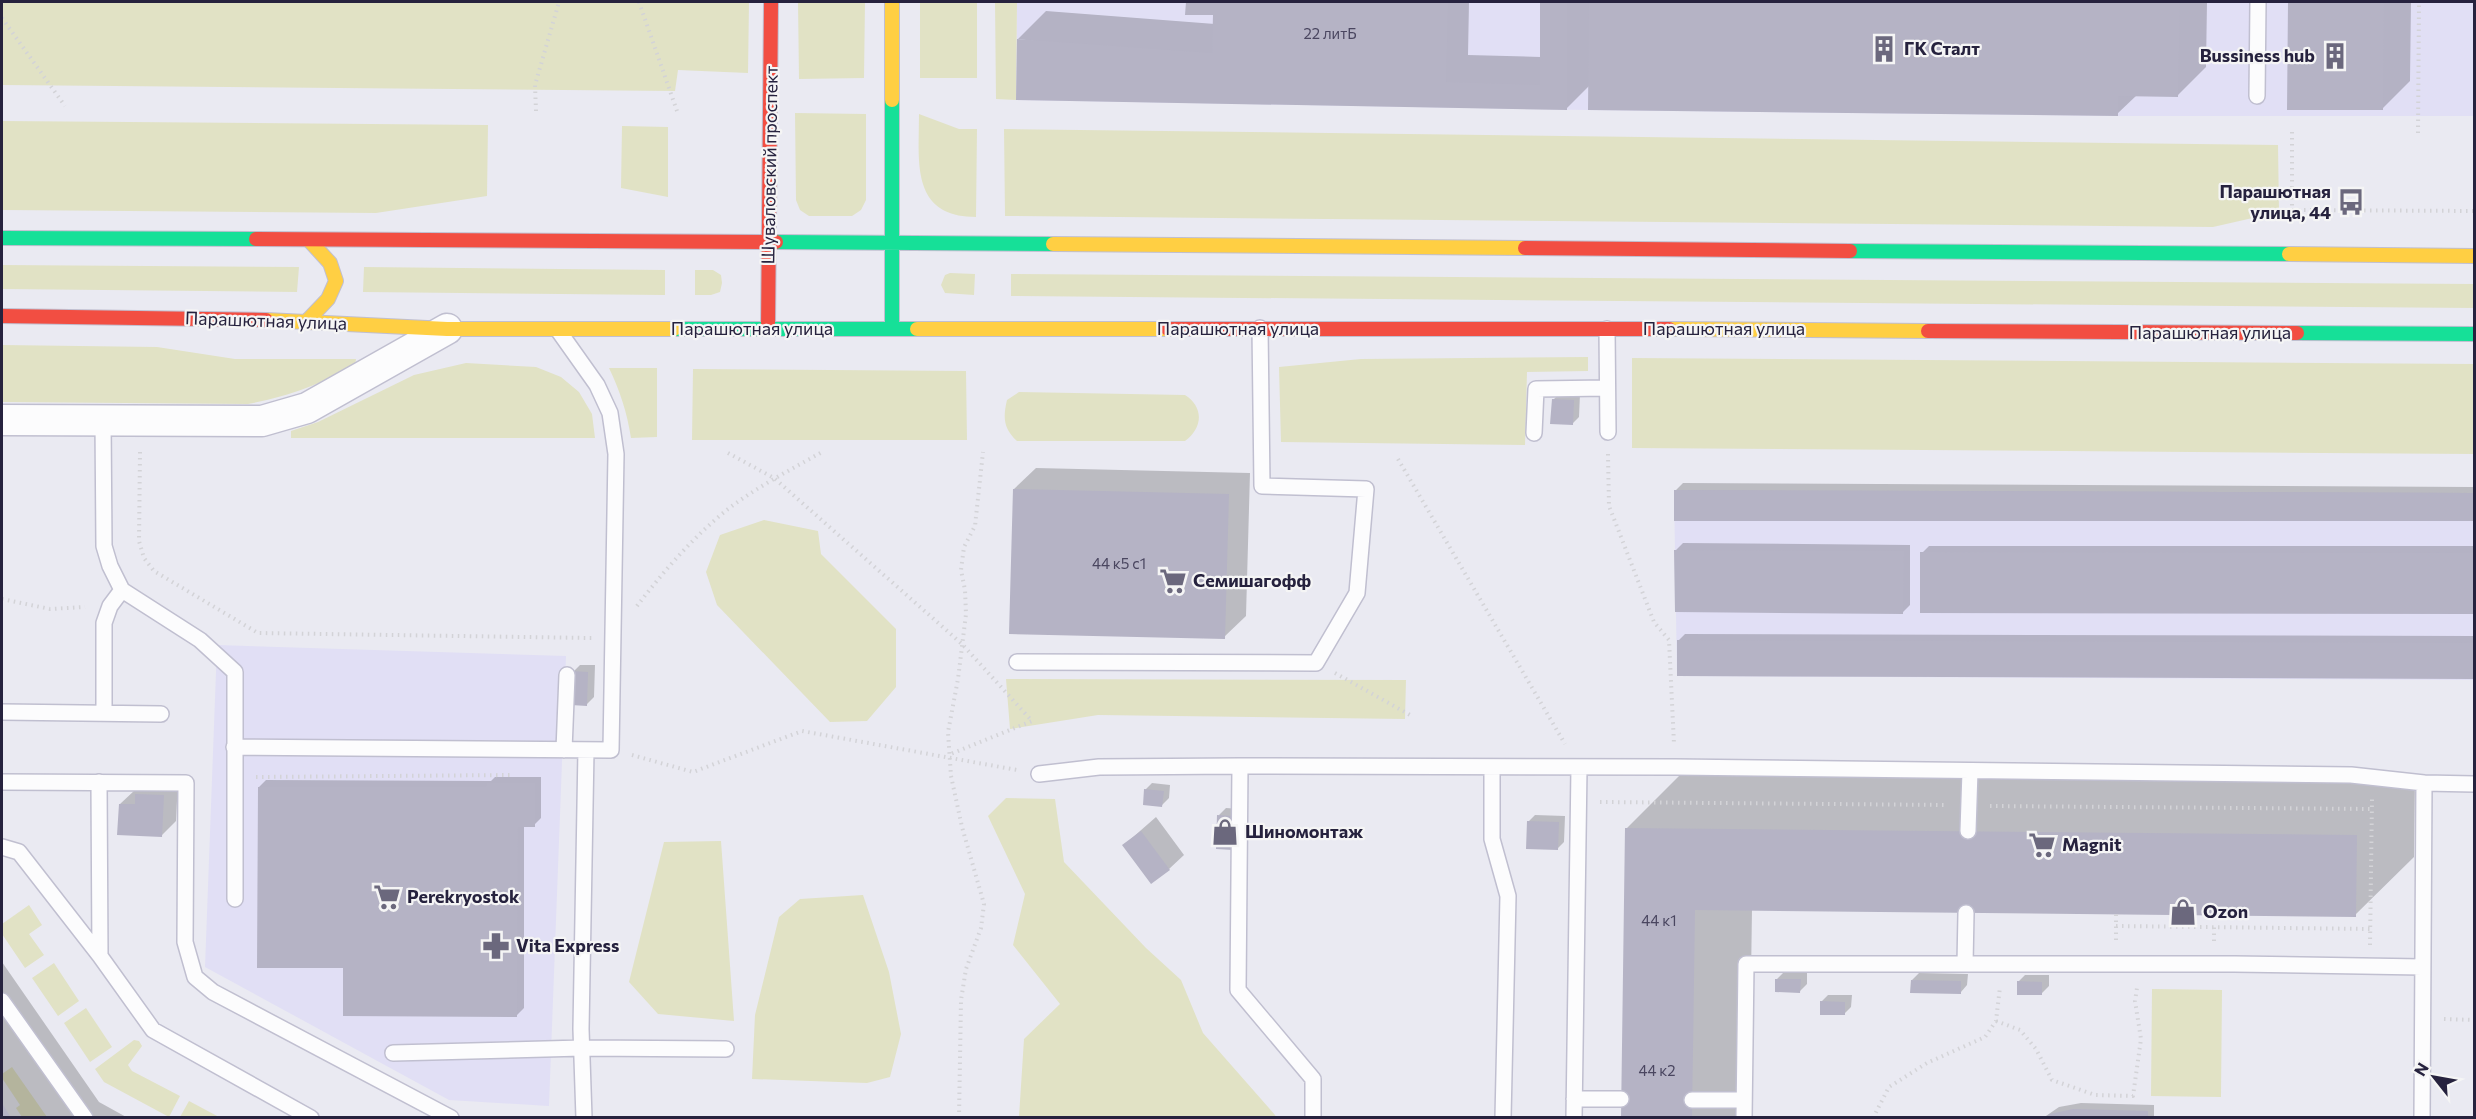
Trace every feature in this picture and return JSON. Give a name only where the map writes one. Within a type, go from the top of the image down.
[{"type":"main road","name":"Шуваловский проспект","points":[[768,329],[771,2]]},
{"type":"main road","points":[[892,2],[892,329]]},
{"type":"main road","points":[[2,238],[2475,256]]},
{"type":"main road","points":[[306,322],[333,293],[338,278],[334,267],[309,240]]},
{"type":"main road","name":"Парашютная улица","points":[[2,316],[237,318],[447,329],[1260,328],[2475,334]]},
{"type":"street","points":[[2,420],[262,421],[307,408],[447,329]]},
{"type":"lane","points":[[2257,96],[2258,2]]},
{"type":"lane","points":[[1017,662],[1316,663],[1357,593],[1365,489],[1262,486],[1260,328]]},
{"type":"lane","points":[[234,747],[611,750],[616,454],[610,413],[597,385],[557,329]]},
{"type":"lane","points":[[1607,329],[1608,432]]},
{"type":"lane","points":[[1534,434],[1536,389],[1607,388]]},
{"type":"lane","points":[[103,421],[104,546],[110,566],[122,590],[200,640],[235,672],[234,899]]},
{"type":"lane","points":[[104,713],[104,623],[110,606],[122,590]]},
{"type":"lane","points":[[564,750],[567,675]]},
{"type":"lane","points":[[2,712],[161,714]]},
{"type":"lane","points":[[584,1118],[582,1048],[586,750]]},
{"type":"lane","points":[[1240,766],[1239,990],[1313,1079],[1313,1118]]},
{"type":"lane","points":[[1039,774],[1099,767],[1675,767],[2351,774],[2424,783],[2475,784]]},
{"type":"lane","points":[[1492,768],[1492,838],[1508,896],[1503,1118]]},
{"type":"lane","points":[[1574,1118],[1579,768]]},
{"type":"lane","points":[[1968,831],[1970,771]]},
{"type":"lane","points":[[2,782],[186,783],[185,942],[195,977],[213,992],[451,1118]]},
{"type":"lane","points":[[99,782],[100,956]]},
{"type":"lane","points":[[2422,1118],[2424,783]]},
{"type":"lane","points":[[2,847],[20,852],[100,956],[153,1030],[311,1118]]},
{"type":"lane","points":[[1965,964],[1966,913]]},
{"type":"lane","points":[[1744,1118],[1746,964],[2422,967]]},
{"type":"lane","points":[[2,1001],[85,1118]]},
{"type":"lane","points":[[393,1053],[582,1048],[726,1049]]},
{"type":"lane","points":[[1574,1099],[1622,1100]]},
{"type":"lane","points":[[1692,1100],[1744,1100]]},
{"type":"path","points":[[536,111],[535,86],[559,2]]},
{"type":"path","points":[[639,2],[677,111]]},
{"type":"path","points":[[2418,133],[2419,2]]},
{"type":"path","points":[[2,18],[65,106]]},
{"type":"path","points":[[2292,132],[2292,210],[2475,212]]},
{"type":"path","points":[[140,452],[139,541],[144,558],[154,571],[258,633],[614,638],[673,563],[728,510],[774,478],[822,452]]},
{"type":"path","points":[[959,1118],[961,1000],[966,969],[981,928],[984,904],[962,827],[948,755],[948,732],[958,679],[966,614],[961,570],[964,547],[975,526],[983,452]]},
{"type":"path","points":[[728,453],[774,478],[962,644],[1032,721],[948,755]]},
{"type":"path","points":[[1398,459],[1579,768]]},
{"type":"path","points":[[1608,461],[1609,506],[1654,622],[1669,640],[1675,767]]},
{"type":"path","points":[[2,599],[50,609],[110,606]]},
{"type":"path","points":[[1316,663],[1410,715]]},
{"type":"path","points":[[611,750],[693,772],[802,731],[948,755],[1039,774]]},
{"type":"path","points":[[234,777],[515,775]]},
{"type":"path","points":[[2370,966],[2372,777]]},
{"type":"path","points":[[2116,914],[2116,933]]},
{"type":"path","points":[[2116,926],[2370,928]]},
{"type":"path","points":[[1873,1118],[1889,1087],[1927,1063],[1985,1037],[1996,1021],[2002,964]]},
{"type":"path","points":[[1996,1021],[2020,1030],[2036,1049],[2052,1080],[2095,1095],[2133,1096],[2141,1039],[2135,1001],[2139,964]]},
{"type":"shaded area","points":[[1017,2],[2474,2],[2474,116],[2118,116],[1016,100]]},
{"type":"shaded area","points":[[1674,490],[2474,493],[2474,680],[1677,676]]},
{"type":"shaded area","points":[[217,645],[566,656],[549,1106],[449,1100],[205,967]]},
{"type":"green space","points":[[2,2],[749,2],[748,73],[678,70],[675,91],[2,85]]},
{"type":"green space","points":[[798,2],[865,2],[864,78],[799,79]]},
{"type":"green space","points":[[920,2],[977,2],[977,78],[920,78]]},
{"type":"green space","points":[[995,2],[1017,2],[1016,100],[996,99]]},
{"type":"green space","points":[[795,113],[866,114],[866,200],[861,210],[852,216],[809,216],[800,210],[796,200]]},
{"type":"green space","points":[[919,114],[959,129],[977,129],[976,217],[955,215],[939,208],[929,197],[920,167]]},
{"type":"green space","points":[[2,121],[488,125],[487,196],[376,213],[2,210]]},
{"type":"green space","points":[[622,126],[668,127],[668,197],[621,188]]},
{"type":"green space","points":[[1004,129],[2278,145],[2279,212],[2213,227],[1005,216]]},
{"type":"green space","points":[[2,265],[299,267],[297,292],[2,289]]},
{"type":"green space","points":[[364,267],[665,270],[665,295],[363,292]]},
{"type":"green space","points":[[695,270],[713,270],[721,275],[720,292],[711,295],[695,295]]},
{"type":"green space","points":[[950,273],[975,274],[974,295],[945,293],[941,285],[945,275]]},
{"type":"green space","points":[[1011,274],[2474,284],[2474,308],[1011,296]]},
{"type":"green space","points":[[2,345],[157,347],[235,359],[356,359],[355,366],[316,384],[248,404],[2,402]]},
{"type":"green space","points":[[1588,357],[1588,371],[1527,372],[1525,445],[1281,442],[1279,367],[1361,359]]},
{"type":"green space","points":[[1632,358],[2474,364],[2474,454],[1632,448]]},
{"type":"green space","points":[[466,363],[536,367],[561,377],[579,392],[592,414],[595,438],[291,438],[291,431],[318,422],[414,375]]},
{"type":"green space","points":[[609,368],[657,368],[657,437],[631,438],[623,402]]},
{"type":"green space","points":[[693,369],[966,371],[967,440],[692,440]]},
{"type":"green space","points":[[1019,392],[1185,395],[1196,405],[1199,418],[1195,430],[1185,441],[1017,441],[1009,432],[1005,422],[1005,412],[1007,400]]},
{"type":"green space","points":[[764,520],[818,531],[821,554],[896,629],[896,687],[867,721],[830,722],[717,605],[706,572],[720,535]]},
{"type":"green space","points":[[1006,679],[1406,680],[1405,719],[1098,715],[1010,729]]},
{"type":"green space","points":[[1006,798],[1055,799],[1064,862],[1146,948],[1181,980],[1203,1033],[1276,1117],[1019,1117],[1024,1039],[1060,1004],[1013,945],[1025,894],[988,816]]},
{"type":"green space","points":[[721,841],[734,1021],[658,1014],[629,982],[664,842]]},
{"type":"green space","points":[[863,895],[889,972],[901,1034],[890,1077],[867,1083],[752,1079],[755,1015],[779,917],[800,899]]},
{"type":"green space","points":[[29,905],[42,925],[29,934],[44,955],[25,968],[2,934],[2,924]]},
{"type":"green space","points":[[54,963],[79,1001],[58,1016],[32,978]]},
{"type":"green space","points":[[2152,989],[2222,990],[2221,1097],[2151,1096]]},
{"type":"green space","points":[[86,1008],[112,1047],[90,1062],[64,1023]]},
{"type":"green space","points":[[134,1040],[139,1041],[142,1046],[128,1065],[132,1071],[180,1096],[169,1117],[104,1082],[95,1069]]},
{"type":"green space","points":[[12,1067],[47,1117],[22,1117],[16,1108],[20,1105],[2,1078],[2,1074]]},
{"type":"green space","points":[[189,1101],[219,1117],[180,1117]]},
{"type":"building","points":[[1186,2],[1448,2],[1446,82],[1540,85],[1540,2],[1567,2],[1567,110],[1016,100],[1017,39],[1212,53],[1213,15],[1185,15]]},
{"type":"building","name":"ГК Сталт","points":[[1589,2],[2180,2],[2178,97],[2118,96],[2118,116],[1588,110]]},
{"type":"building","name":"Bussiness hub","points":[[2288,2],[2384,2],[2383,110],[2287,110]]},
{"type":"building","points":[[1552,399],[1574,400],[1573,425],[1550,424]]},
{"type":"building","points":[[1013,489],[1229,494],[1225,639],[1009,634]]},
{"type":"building","points":[[1674,490],[2474,493],[2474,521],[1674,521]]},
{"type":"building","points":[[1674,550],[1904,551],[1903,614],[1675,612]]},
{"type":"building","points":[[1920,552],[2474,553],[2474,614],[1920,613]]},
{"type":"building","points":[[1677,640],[2474,643],[2474,679],[1677,676]]},
{"type":"building","points":[[572,671],[588,672],[587,706],[571,705]]},
{"type":"building","name":"Perekryostok","points":[[487,783],[535,783],[535,827],[518,827],[517,1017],[343,1016],[343,968],[257,968],[258,787],[486,787]]},
{"type":"building","points":[[1144,789],[1164,791],[1162,807],[1143,805]]},
{"type":"building","points":[[135,794],[164,795],[162,837],[117,835],[119,804],[135,804]]},
{"type":"building","name":"Шиномонтаж","points":[[1217,815],[1234,816],[1233,850],[1216,849]]},
{"type":"building","points":[[1527,821],[1559,822],[1558,850],[1526,849]]},
{"type":"building","points":[[1625,828],[2357,835],[2356,917],[1695,910],[1692,1118],[1621,1118]]},
{"type":"building","points":[[1141,831],[1170,870],[1151,884],[1122,845]]},
{"type":"building","points":[[1775,979],[1801,979],[1800,993],[1775,992]]},
{"type":"building","points":[[1911,980],[1961,981],[1961,994],[1910,993]]},
{"type":"building","points":[[2017,981],[2042,982],[2042,995],[2017,995]]},
{"type":"building","points":[[1820,1001],[1845,1002],[1845,1015],[1820,1015]]},
{"type":"building","points":[[2,1103],[11,1118],[2,1118]]},
{"type":"building","points":[[2073,1109],[2148,1111],[2148,1118],[2044,1118],[2050,1114]]},
{"type":"traffic: fast","points":[[892,100],[892,329]]},
{"type":"traffic: fast","points":[[2,238],[256,239]]},
{"type":"traffic: fast","points":[[776,242],[1053,244]]},
{"type":"traffic: fast","points":[[1850,251],[2289,254]]},
{"type":"traffic: fast","points":[[674,329],[917,329]]},
{"type":"traffic: fast","points":[[2297,333],[2474,334]]},
{"type":"traffic: slow","points":[[892,2],[892,100]]},
{"type":"traffic: slow","points":[[306,322],[328,299],[336,281],[330,263],[309,240]]},
{"type":"traffic: slow","points":[[1053,244],[1525,248]]},
{"type":"traffic: slow","points":[[2289,254],[2474,256]]},
{"type":"traffic: slow","points":[[266,320],[447,329],[674,329]]},
{"type":"traffic: slow","points":[[917,329],[1168,329]]},
{"type":"traffic: slow","points":[[1669,329],[1928,331]]},
{"type":"traffic: jam","points":[[768,329],[771,2]]},
{"type":"traffic: jam","points":[[256,239],[776,242]]},
{"type":"traffic: jam","points":[[1525,248],[1850,251]]},
{"type":"traffic: jam","points":[[2,316],[266,320]]},
{"type":"traffic: jam","points":[[1168,329],[1669,329]]},
{"type":"traffic: jam","points":[[1928,331],[2297,333]]},
{"type":"place","name":"ГК Сталт","points":[[1884,49]]},
{"type":"place","name":"Bussiness hub","points":[[2335,56]]},
{"type":"place","name":"Парашютная улица, 44","points":[[2351,202]]},
{"type":"place","name":"Семишагофф","points":[[1173,581]]},
{"type":"place","name":"Шиномонтаж","points":[[1225,832]]},
{"type":"place","name":"Magnit","points":[[2042,845]]},
{"type":"place","name":"Perekryostok","points":[[387,897]]},
{"type":"place","name":"Ozon","points":[[2183,912]]},
{"type":"place","name":"Vita Express","points":[[496,946]]}]
